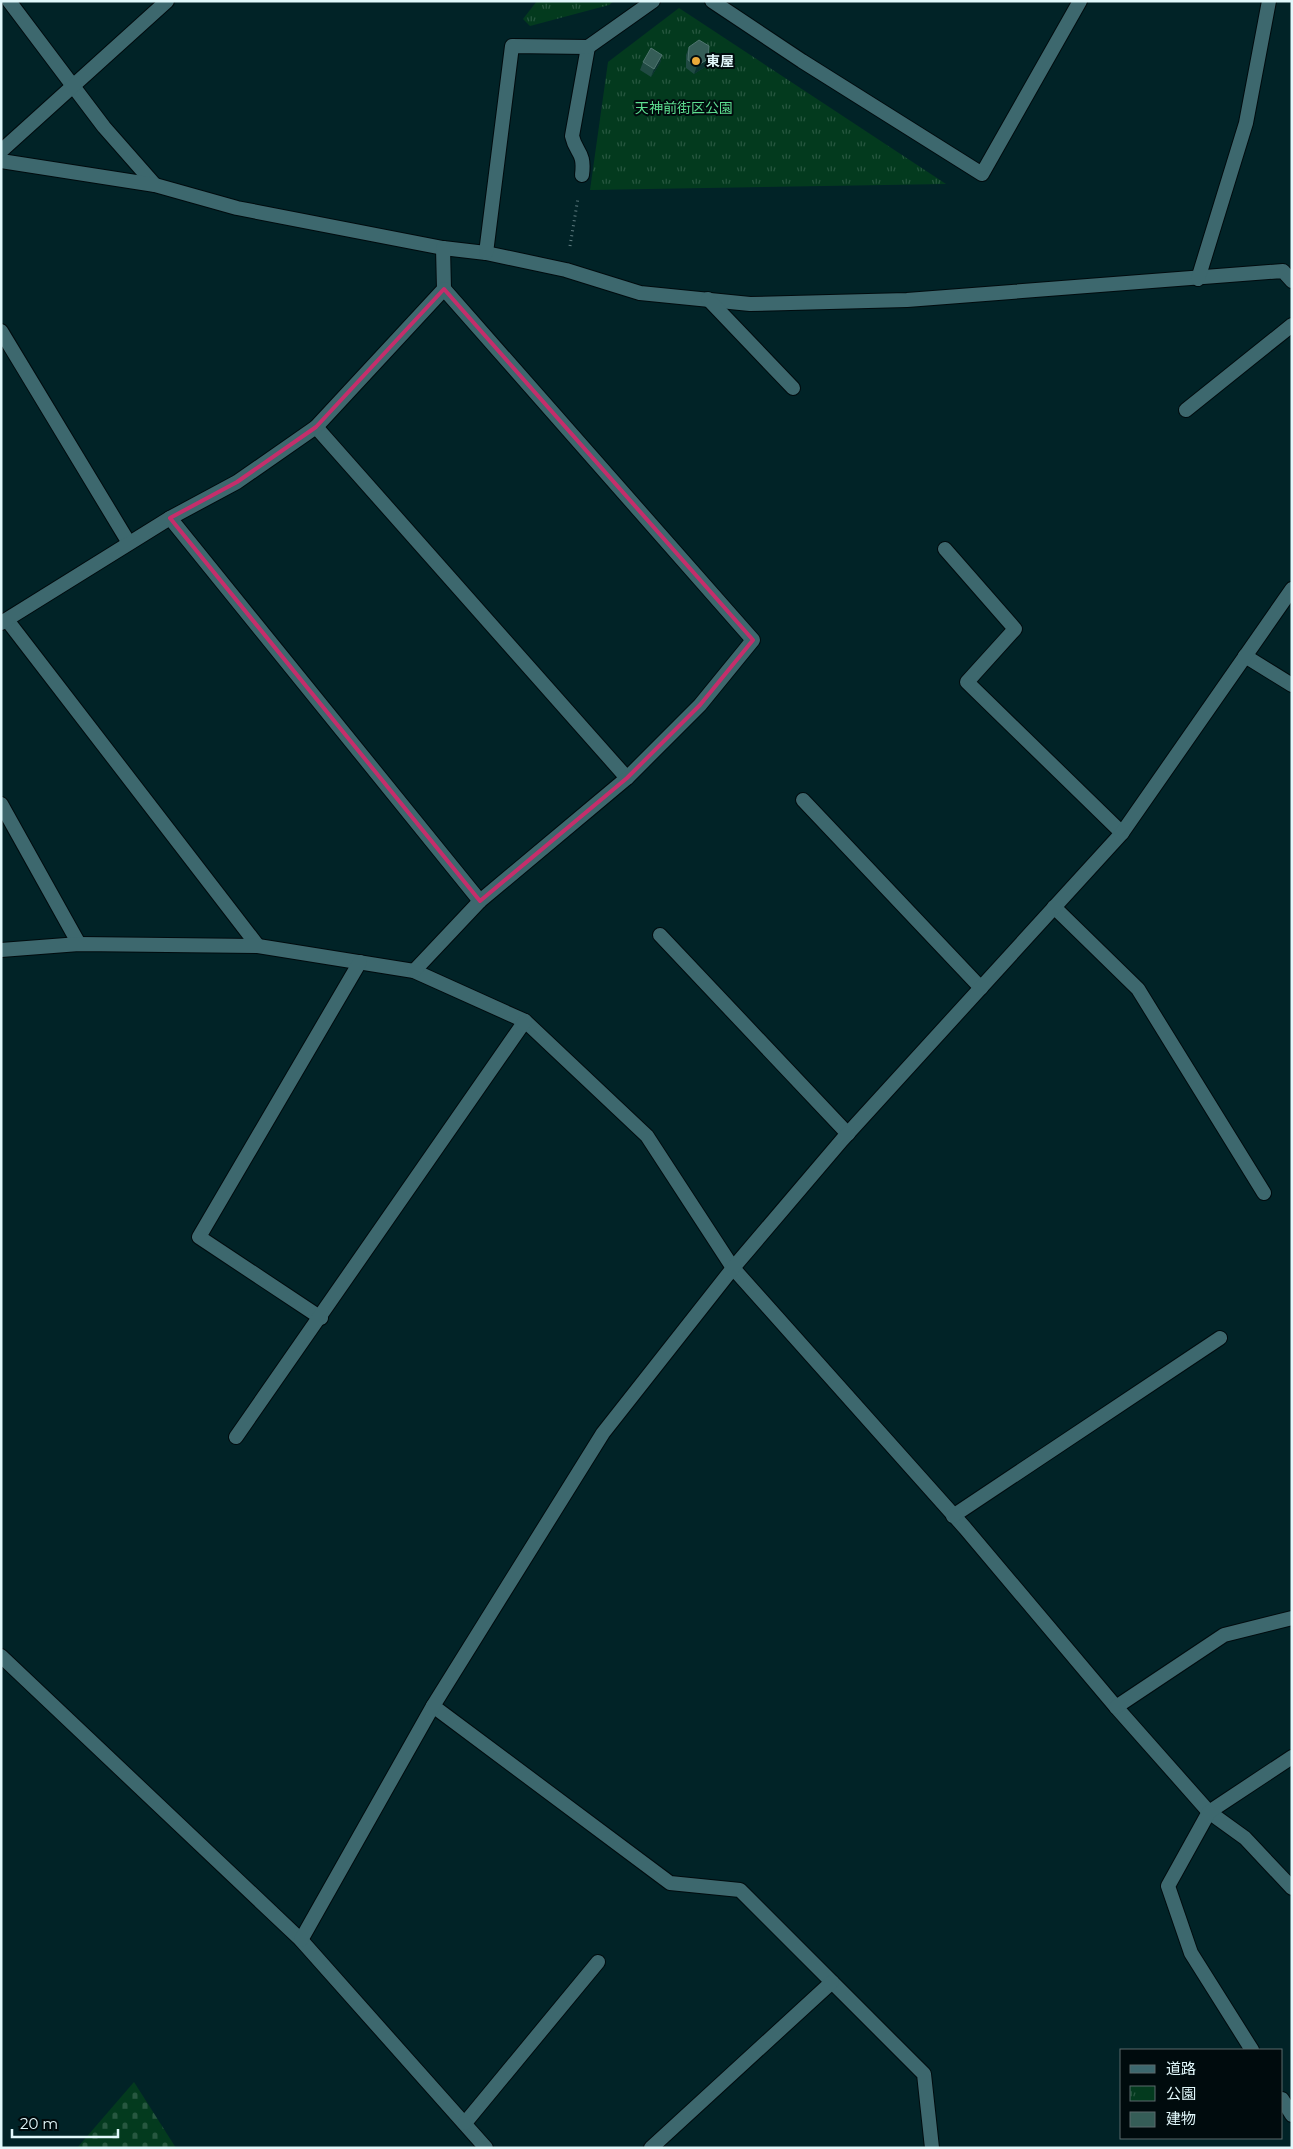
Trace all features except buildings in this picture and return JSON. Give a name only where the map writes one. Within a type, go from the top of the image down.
[{"type":"street","points":[[9,1],[104,127],[155,185]]},
{"type":"street","points":[[1,150],[167,1]]},
{"type":"street","points":[[486,253],[512,46],[588,48],[653,1]]},
{"type":"street","points":[[712,1],[802,61],[982,174],[1080,1]]},
{"type":"street","points":[[1198,279],[1246,123],[1269,1]]},
{"type":"street","points":[[582,175],[584,163],[580,149],[573,144],[572,136],[588,48]]},
{"type":"street","points":[[1,161],[155,185],[237,208],[443,248],[486,253],[566,270],[640,293],[750,304],[907,300],[1283,271],[1292,280]]},
{"type":"street","points":[[414,970],[480,901],[626,778],[700,705],[752,640],[444,290],[443,248]]},
{"type":"street","points":[[258,946],[4,622],[170,518],[237,482],[316,427],[444,290]]},
{"type":"street","points":[[708,299],[793,388]]},
{"type":"street","points":[[1186,410],[1292,325]]},
{"type":"street","points":[[1,331],[129,544]]},
{"type":"street","points":[[316,427],[626,778]]},
{"type":"street","points":[[170,518],[480,901]]},
{"type":"street","points":[[945,549],[1015,629],[967,682],[1122,833]]},
{"type":"street","points":[[301,1940],[433,1706],[604,1433],[733,1268],[848,1134],[1122,833],[1292,589]]},
{"type":"street","points":[[1245,656],[1292,685]]},
{"type":"street","points":[[802,800],[981,988]]},
{"type":"street","points":[[1,804],[79,944]]},
{"type":"street","points":[[1054,907],[1138,989],[1264,1193]]},
{"type":"street","points":[[660,935],[848,1134]]},
{"type":"street","points":[[1,950],[79,944],[258,946],[414,970],[525,1021],[647,1136],[733,1268],[953,1516],[1116,1707],[1209,1812],[1245,1838],[1292,1888]]},
{"type":"street","points":[[320,1318],[199,1237],[360,962]]},
{"type":"street","points":[[236,1437],[525,1021]]},
{"type":"street","points":[[953,1516],[1220,1338]]},
{"type":"street","points":[[1116,1707],[1224,1635],[1292,1618]]},
{"type":"street","points":[[1,1656],[301,1940],[486,2148]]},
{"type":"street","points":[[433,1706],[670,1883],[740,1890],[924,2074],[932,2148]]},
{"type":"street","points":[[1251,2049],[1191,1953],[1168,1886],[1209,1812],[1292,1757]]},
{"type":"street","points":[[464,2123],[598,1962]]},
{"type":"street","points":[[652,2148],[832,1982]]},
{"type":"street","points":[[1283,2101],[1292,2115]]},
{"type":"path","points":[[566,270],[582,175]]},
{"type":"highlighted area","points":[[444,289],[753,640],[700,705],[627,778],[480,901],[170,518],[237,482],[316,427]]},
{"type":"green space","points":[[537,1],[614,1],[609,5],[530,26],[523,19]]},
{"type":"green space","name":"天神前街区公園","points":[[679,8],[946,184],[590,190],[608,62]]},
{"type":"green space","points":[[134,2082],[176,2148],[77,2148]]},
{"type":"place","name":"東屋","points":[[696,61]]}]
